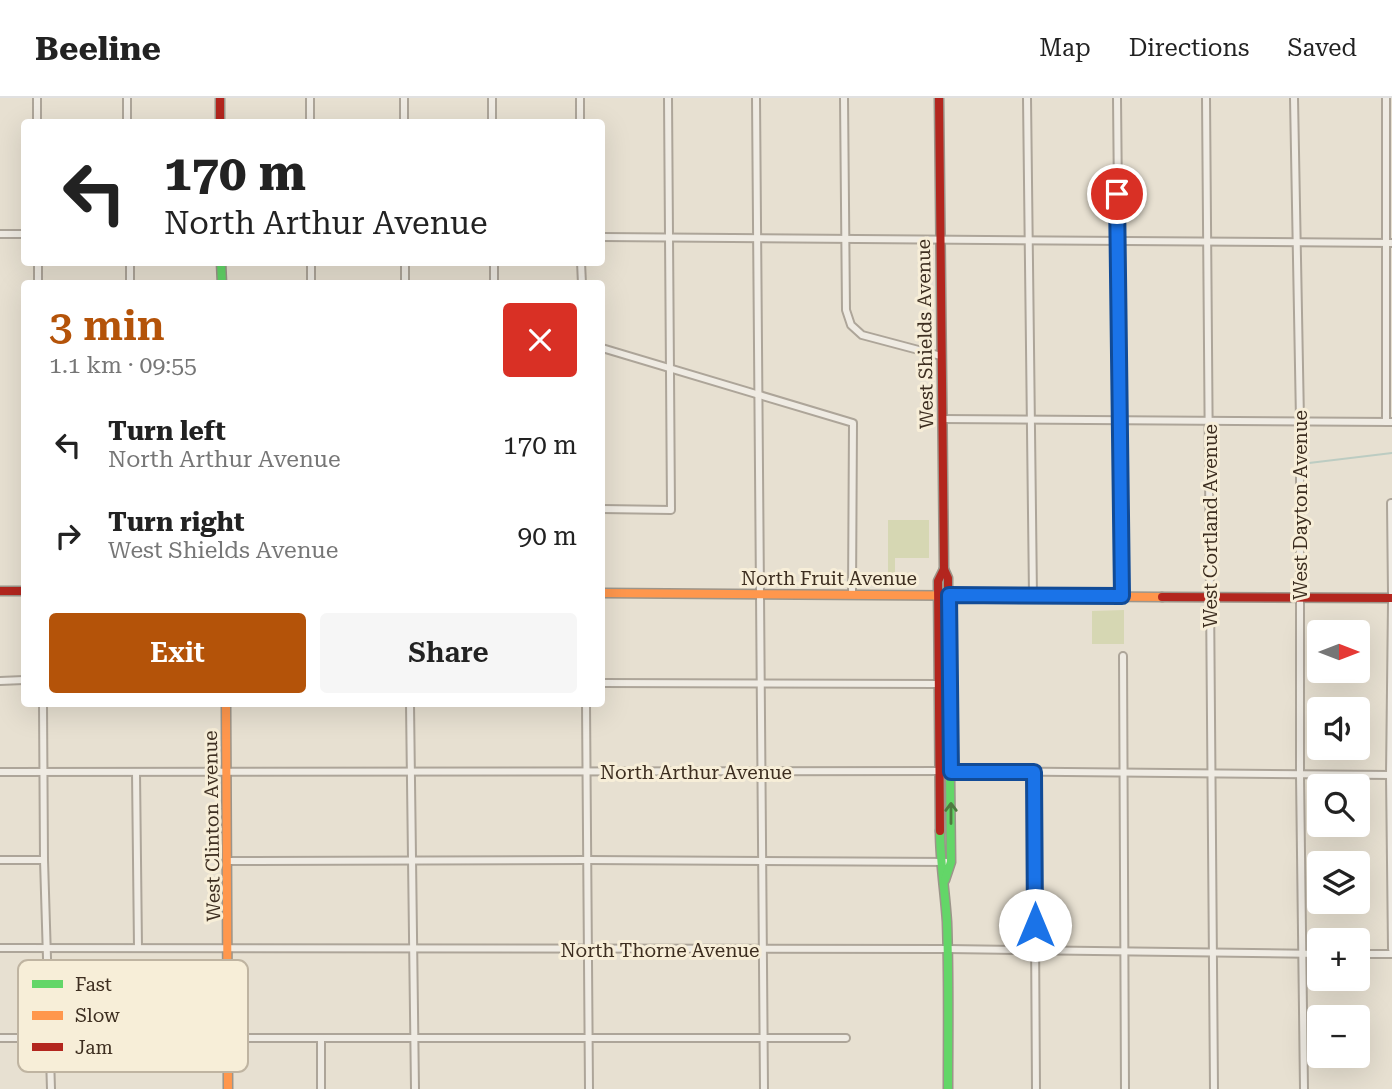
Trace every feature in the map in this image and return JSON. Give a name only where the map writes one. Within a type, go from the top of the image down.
[{"type":"main road","points":[[220,98],[220,119]]},
{"type":"main road","name":"West Shields Avenue","points":[[939,98],[944,569],[948,578],[949,595],[951,772],[951,862],[945,880]]},
{"type":"main road","name":"West Shields Avenue","points":[[944,569],[939,578],[938,595],[938,684],[940,862],[945,880],[948,949],[948,1089]]},
{"type":"main road","points":[[0,591],[21,591]]},
{"type":"main road","name":"North Fruit Avenue","points":[[605,593],[1211,596],[1392,601]]},
{"type":"main road","points":[[938,684],[944,689],[946,717],[950,729]]},
{"type":"main road","name":"West Clinton Avenue","points":[[226,707],[229,960]]},
{"type":"street","points":[[37,98],[37,119]]},
{"type":"street","points":[[127,98],[127,119]]},
{"type":"street","points":[[310,98],[310,119]]},
{"type":"street","points":[[404,98],[404,119]]},
{"type":"street","points":[[492,98],[492,119]]},
{"type":"street","points":[[580,98],[580,119]]},
{"type":"street","points":[[605,509],[671,510],[668,98]]},
{"type":"street","points":[[756,98],[764,1089]]},
{"type":"street","points":[[844,98],[846,310],[851,325],[862,335],[941,356]]},
{"type":"street","points":[[1027,98],[1033,596]]},
{"type":"street","points":[[1116,98],[1122,596]]},
{"type":"street","name":"West Cortland Avenue","points":[[1206,98],[1214,1089]]},
{"type":"street","name":"West Dayton Avenue","points":[[1294,98],[1300,420],[1300,775],[1304,1089]]},
{"type":"street","points":[[942,419],[1389,422],[1390,243],[1386,98]]},
{"type":"street","points":[[0,234],[21,234]]},
{"type":"street","points":[[605,237],[1390,243]]},
{"type":"street","points":[[605,349],[853,423],[852,594]]},
{"type":"street","points":[[1391,503],[1392,593]]},
{"type":"street","points":[[1370,953],[1392,951],[1392,601]]},
{"type":"street","points":[[1123,656],[1125,1089]]},
{"type":"street","points":[[0,681],[21,680]]},
{"type":"street","points":[[605,683],[938,684]]},
{"type":"street","points":[[43,707],[47,960]]},
{"type":"street","points":[[410,707],[415,1089]]},
{"type":"street","points":[[586,707],[589,1089]]},
{"type":"street","name":"North Arthur Avenue","points":[[0,772],[227,770],[1391,775]]},
{"type":"street","points":[[136,772],[138,948]]},
{"type":"street","points":[[1034,772],[1035,1089]]},
{"type":"street","points":[[0,860],[44,860]]},
{"type":"street","points":[[228,861],[951,862]]},
{"type":"street","name":"North Thorne Avenue","points":[[0,948],[948,949],[1307,954]]},
{"type":"street","points":[[0,1038],[18,1038]]},
{"type":"street","points":[[248,1038],[846,1038]]},
{"type":"street","points":[[321,1038],[321,1089]]},
{"type":"green space","points":[[888,520],[929,520],[929,558],[895,558],[895,585],[888,585]]},
{"type":"green space","points":[[1124,610],[1124,644],[1092,644],[1092,611]]},
{"type":"waterway","points":[[1309,463],[1392,453]]},
{"type":"traffic: fast","points":[[221,266],[222,280]]},
{"type":"traffic: fast","points":[[945,880],[951,862],[948,599]]},
{"type":"traffic: fast","points":[[940,831],[947,922],[948,1089]]},
{"type":"traffic: slow","points":[[605,593],[1162,597]]},
{"type":"traffic: slow","points":[[226,707],[227,960]]},
{"type":"traffic: slow","points":[[228,1072],[228,1089]]},
{"type":"traffic: jam","points":[[220,98],[220,119]]},
{"type":"traffic: jam","points":[[939,98],[944,569],[948,578],[948,599]]},
{"type":"traffic: jam","points":[[940,831],[938,581],[944,569]]},
{"type":"traffic: jam","points":[[0,591],[21,591]]},
{"type":"traffic: jam","points":[[1162,597],[1392,598]]},
{"type":"route","points":[[1035,925],[1034,772],[951,772],[949,595],[1122,596],[1117,194]]}]
